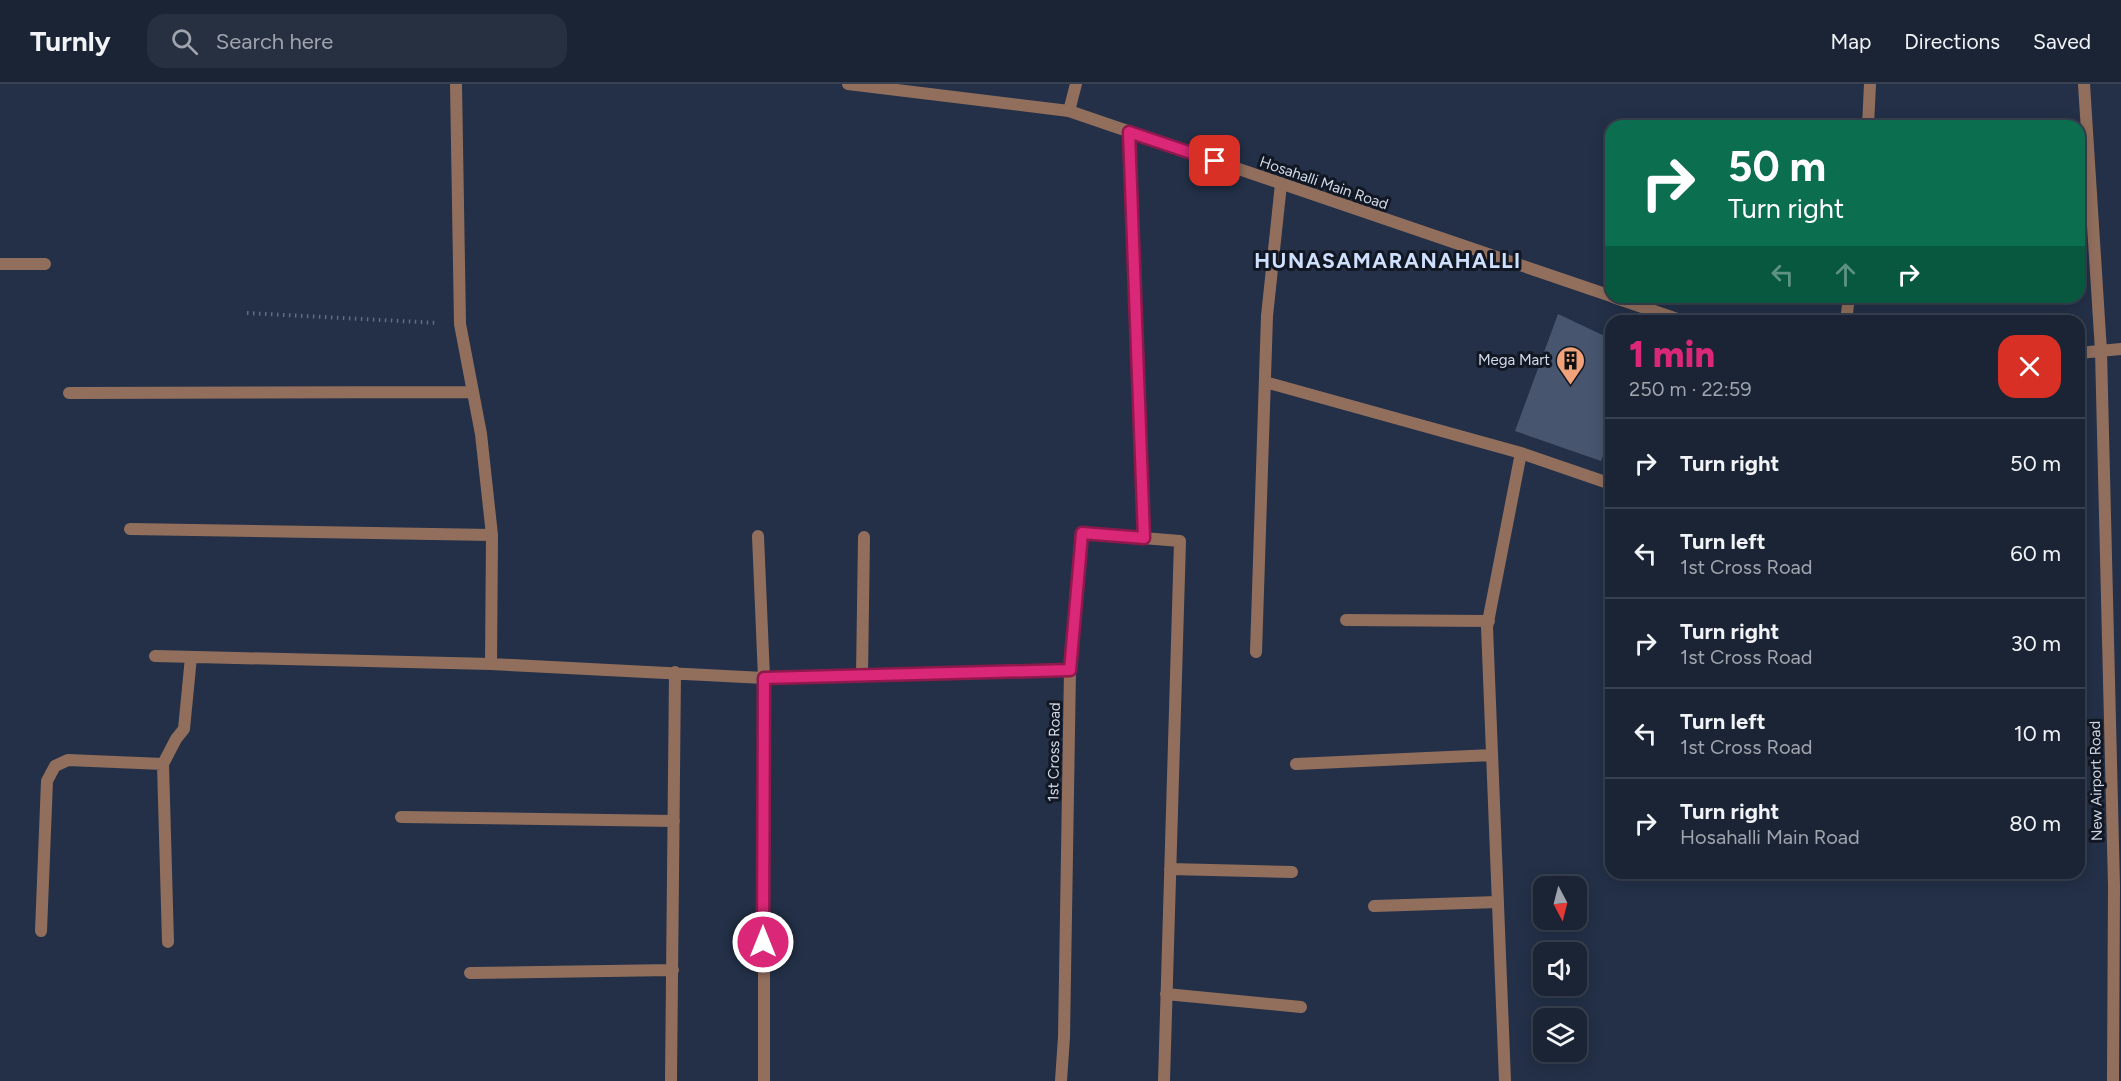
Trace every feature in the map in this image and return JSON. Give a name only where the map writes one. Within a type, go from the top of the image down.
[{"type":"street","points":[[456,84],[460,324],[482,434],[492,535],[491,664]]},
{"type":"street","name":"Hosahalli Main Road","points":[[848,84],[1070,111],[1605,295]]},
{"type":"street","points":[[1070,111],[1076,84]]},
{"type":"street","points":[[1868,120],[1870,84]]},
{"type":"street","name":"New Airport Road","points":[[2084,84],[2101,351],[2114,886],[2113,1081]]},
{"type":"street","points":[[1129,132],[1144,538],[1180,541],[1164,1081]]},
{"type":"street","points":[[1256,652],[1267,316],[1281,184]]},
{"type":"street","points":[[0,264],[45,264]]},
{"type":"street","name":"Hosahalli Main Road","points":[[1630,303],[1665,315]]},
{"type":"street","points":[[2085,352],[2121,350]]},
{"type":"street","points":[[1265,382],[1521,453],[1605,482]]},
{"type":"street","points":[[69,393],[473,392]]},
{"type":"street","points":[[1505,1081],[1487,627],[1521,453]]},
{"type":"street","points":[[130,529],[492,535]]},
{"type":"street","name":"1st Cross Road","points":[[1061,1081],[1070,670],[1082,533],[1144,538]]},
{"type":"street","points":[[758,536],[764,678],[764,1081]]},
{"type":"street","points":[[862,675],[864,537]]},
{"type":"street","points":[[1346,620],[1489,621]]},
{"type":"street","points":[[155,656],[491,664],[764,678],[1070,670]]},
{"type":"street","points":[[168,942],[163,764],[184,729],[191,657]]},
{"type":"street","points":[[671,1081],[675,672]]},
{"type":"street","points":[[1296,764],[1492,755]]},
{"type":"street","points":[[41,931],[47,781],[55,766],[68,760],[163,764]]},
{"type":"street","points":[[401,817],[674,821]]},
{"type":"street","points":[[1170,869],[1292,872]]},
{"type":"street","points":[[1374,906],[1498,902]]},
{"type":"street","points":[[470,973],[673,970]]},
{"type":"street","points":[[1166,994],[1301,1007]]},
{"type":"path","points":[[247,313],[460,324]]},
{"type":"building","name":"Mega Mart","points":[[1558,314],[1605,336],[1605,451],[1601,461],[1515,431]]},
{"type":"place","name":"Mega Mart","points":[[1571,386]]},
{"type":"district","name":"HUNASAMARANAHALLI","points":[[1388,261]]},
{"type":"route","points":[[763,942],[764,678],[1070,670],[1082,533],[1144,538],[1129,132],[1215,161]]}]
